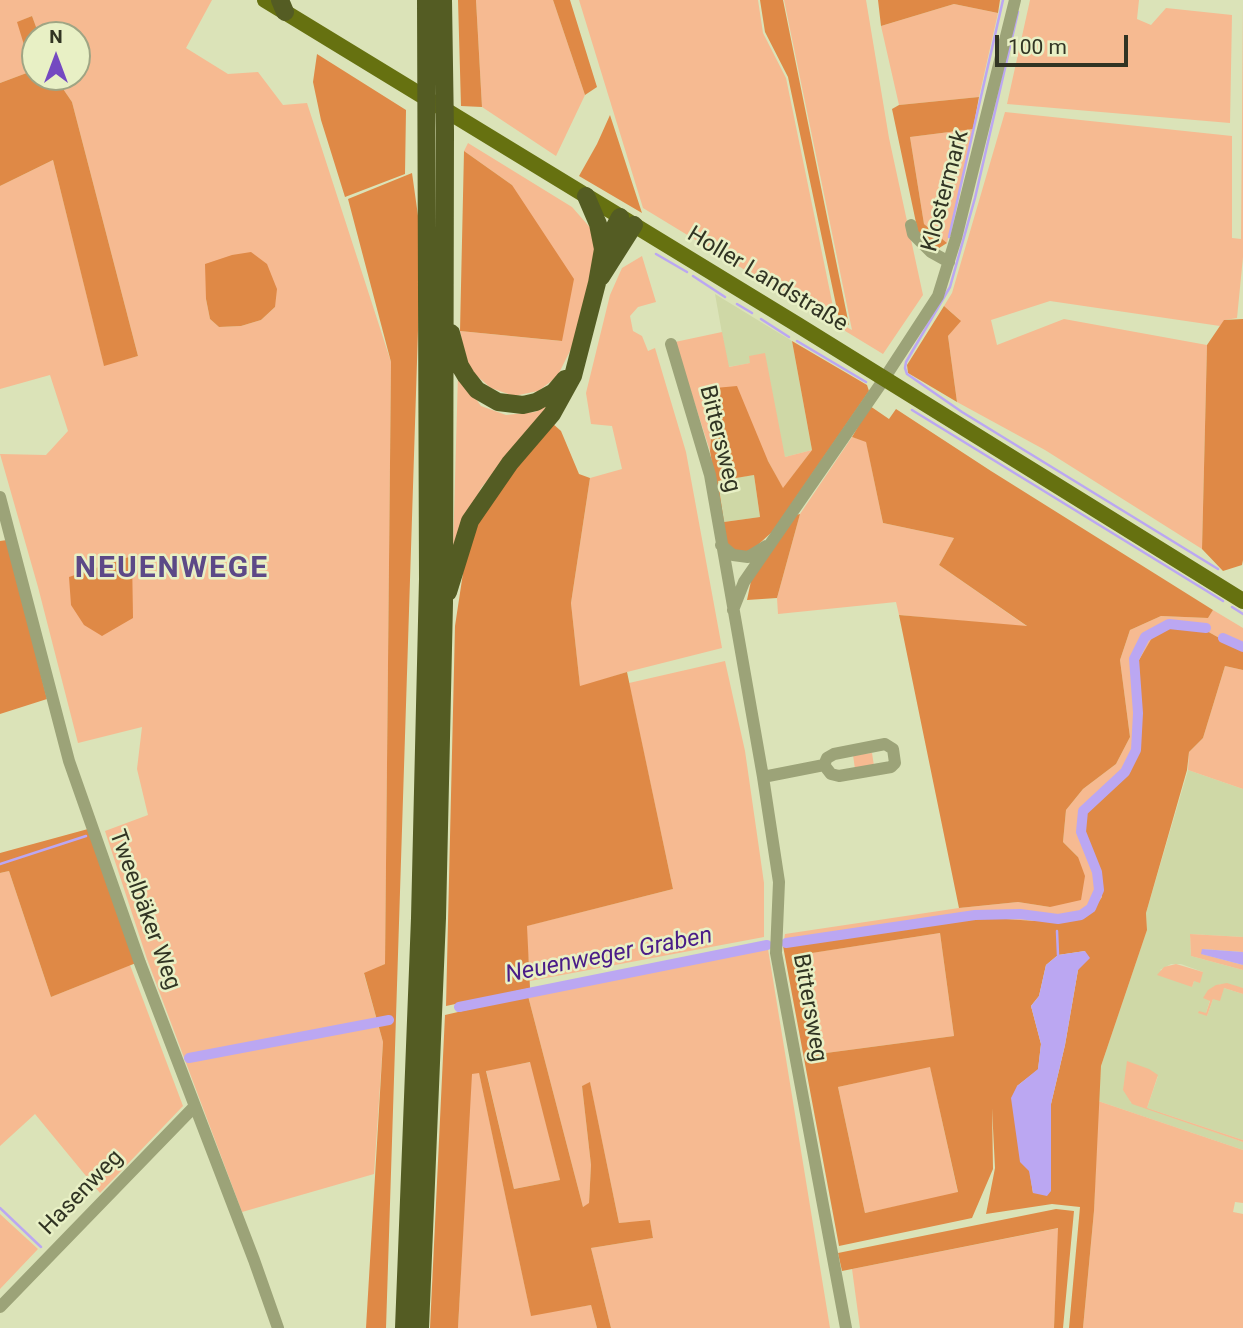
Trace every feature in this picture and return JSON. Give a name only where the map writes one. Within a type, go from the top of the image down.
[{"type":"highway","points":[[404,1328],[420,918],[428,593],[426,0]]},
{"type":"highway","points":[[420,1328],[437,918],[444,603],[443,0]]},
{"type":"highway","points":[[444,603],[470,521],[510,463],[552,414],[573,376],[603,249],[598,224],[586,196]]},
{"type":"highway","points":[[603,249],[627,221]]},
{"type":"highway","points":[[597,283],[627,221]]},
{"type":"highway","points":[[445,320],[454,340],[460,366],[466,376],[477,390],[498,402],[523,405],[545,398],[563,383],[577,362]]},
{"type":"main road","name":"Holler Landstraße","points":[[265,0],[282,6],[1243,601]]},
{"type":"street","name":"Klostermark","points":[[884,378],[938,296],[1015,0]]},
{"type":"street","points":[[911,225],[913,234],[931,252],[949,262]]},
{"type":"street","name":"Bittersweg","points":[[671,344],[710,475],[779,882],[776,953],[846,1328]]},
{"type":"street","points":[[733,611],[744,582],[884,378]]},
{"type":"street","name":"Tweelbäker Weg","points":[[0,497],[69,761],[140,963],[278,1328]]},
{"type":"street","points":[[721,545],[733,555],[748,557],[771,542]]},
{"type":"street","points":[[885,744],[893,749],[895,763],[891,767],[839,776],[831,774],[824,765],[827,758],[834,754],[885,744]]},
{"type":"street","points":[[763,776],[824,765]]},
{"type":"street","name":"Hasenweg","points":[[0,1307],[194,1107]]},
{"type":"shaded area","points":[[0,0],[212,0],[186,48],[228,74],[258,72],[283,105],[307,103],[391,362],[385,964],[364,974],[383,1042],[374,1174],[242,1212],[147,959],[105,831],[148,815],[137,769],[142,727],[78,743],[0,454],[46,455],[68,431],[50,375],[0,389],[0,186],[53,160],[104,365],[138,356],[72,102],[65,91],[91,91],[91,21],[34,21],[32,16],[18,22],[21,32],[21,75],[0,83]],"holes":[[[206,299],[275,307],[261,320],[241,326],[219,327],[210,319]]]},
{"type":"shaded area","points":[[458,0],[476,0],[482,107],[461,106]]},
{"type":"shaded area","points":[[476,0],[553,0],[585,95],[556,156],[482,107]]},
{"type":"shaded area","points":[[553,0],[570,0],[597,87],[585,95]]},
{"type":"shaded area","points":[[579,0],[758,0],[763,33],[786,78],[836,321],[852,330],[784,0],[866,0],[889,138],[923,295],[883,354],[643,208]]},
{"type":"shaded area","points":[[760,0],[783,0],[849,325],[839,319],[788,77],[765,32]]},
{"type":"shaded area","points":[[878,0],[1000,0],[998,13],[954,4],[881,26]]},
{"type":"shaded area","points":[[1030,0],[1139,0],[1137,19],[1151,25],[1166,8],[1232,15],[1230,123],[1007,104]]},
{"type":"shaded area","points":[[954,4],[998,13],[979,97],[899,105],[881,26]]},
{"type":"shaded area","points":[[1243,4],[1243,257],[1237,318],[1225,320],[1220,326],[1050,301],[991,320],[997,345],[1064,319],[1207,345],[1202,549],[1045,450],[957,402],[948,336],[960,320],[944,306],[952,293],[1005,112],[1232,136],[1232,238],[1241,239]]},
{"type":"shaded area","points":[[32,16],[34,21],[21,21],[21,35],[17,22]]},
{"type":"shaded area","points":[[317,54],[406,110],[405,174],[345,197],[321,120],[313,82]]},
{"type":"shaded area","points":[[21,75],[21,91],[65,91],[72,102],[138,356],[104,366],[53,160],[0,186],[0,83]]},
{"type":"shaded area","points":[[979,97],[973,129],[910,137],[924,224],[947,243],[936,250],[918,232],[892,109],[899,105]]},
{"type":"shaded area","points":[[610,115],[642,213],[579,176]]},
{"type":"shaded area","points":[[973,129],[947,243],[924,224],[910,137]]},
{"type":"shaded area","points":[[468,143],[572,207],[594,232],[597,246],[574,343],[557,377],[538,391],[514,396],[491,388],[470,370],[460,331],[561,341],[512,185],[464,151]]},
{"type":"shaded area","points":[[464,151],[512,185],[574,279],[562,341],[460,331]]},
{"type":"shaded area","points":[[412,173],[421,237],[386,1328],[366,1328],[383,1042],[364,973],[385,964],[391,362],[348,199]]},
{"type":"shaded area","points":[[251,252],[267,264],[277,289],[275,307],[261,320],[241,326],[219,327],[210,319],[206,299],[205,264]]},
{"type":"shaded area","points":[[642,256],[656,302],[638,307],[630,316],[633,331],[642,336],[648,351],[655,348],[686,452],[722,648],[580,687],[571,603],[590,478],[622,469],[612,426],[591,424],[586,393],[610,295],[622,268]]},
{"type":"shaded area","points":[[715,294],[792,341],[812,450],[785,457],[751,363],[728,367]]},
{"type":"shaded area","points":[[944,306],[961,321],[948,336],[957,402],[908,373],[907,365]]},
{"type":"shaded area","points":[[1243,319],[1243,560],[1242,565],[1223,571],[1202,549],[1207,345],[1224,320]]},
{"type":"shaded area","points":[[722,332],[729,367],[750,363],[749,356],[765,353],[785,457],[812,450],[783,489],[768,461],[715,388],[710,451],[675,342]]},
{"type":"shaded area","points":[[792,341],[867,385],[869,391],[772,532],[750,552],[733,551],[725,544],[710,451],[715,388],[737,386],[768,461],[783,488],[812,450]],"holes":[[[754,475],[760,517],[724,522],[718,481]]]},
{"type":"shaded area","points":[[458,374],[481,406],[506,415],[535,412],[554,402],[481,488],[453,550]]},
{"type":"shaded area","points":[[870,406],[889,419],[896,409],[1213,610],[1208,618],[1161,616],[1130,630],[1120,660],[1130,737],[1116,764],[1083,789],[1066,810],[1063,842],[1078,857],[1085,876],[1081,900],[1050,907],[1018,902],[959,908],[899,615],[1027,626],[939,565],[954,538],[883,523],[866,442],[852,437]]},
{"type":"shaded area","points":[[552,423],[561,431],[579,474],[590,478],[571,603],[580,686],[627,672],[673,889],[527,926],[530,988],[446,1006],[455,626],[468,540],[500,488]]},
{"type":"shaded area","points":[[852,437],[866,441],[883,523],[954,538],[939,565],[1028,627],[899,615],[896,602],[778,614],[777,598],[800,514]]},
{"type":"shaded area","points":[[754,475],[760,517],[724,522],[718,480]]},
{"type":"shaded area","points":[[800,514],[777,598],[747,600],[751,581],[796,515]]},
{"type":"shaded area","points":[[7,540],[47,699],[0,714],[0,541]]},
{"type":"shaded area","points":[[132,556],[133,618],[102,636],[84,625],[71,605],[69,577]]},
{"type":"shaded area","points":[[1213,610],[1243,628],[1243,649],[1205,630],[1153,637],[1139,660],[1140,748],[1130,772],[1087,811],[1084,832],[1099,869],[1102,897],[1093,911],[1081,919],[1035,921],[977,917],[783,946],[785,934],[959,908],[1018,902],[1050,907],[1078,857],[1063,842],[1066,810],[1083,789],[1116,764],[1130,737],[1120,660],[1130,630],[1161,616],[1208,618]]},
{"type":"shaded area","points":[[1170,626],[1205,630],[1243,649],[1243,670],[1225,666],[1203,738],[1189,752],[1187,770],[1146,913],[1147,930],[1101,1066],[1094,1211],[1083,1328],[1069,1328],[1080,1207],[1052,1204],[986,1214],[995,1168],[992,1108],[993,1169],[972,1218],[839,1246],[783,946],[977,917],[1035,921],[1081,919],[1093,910],[1102,897],[1099,869],[1084,832],[1087,811],[1130,772],[1140,748],[1139,660],[1153,636]],"holes":[[[940,933],[954,1036],[811,1055],[799,955]],[[1085,951],[1078,970],[1051,1104],[1051,1190],[1033,1193],[1017,1086],[1038,1070],[1041,1044],[1031,1006],[1039,996],[1046,965],[1058,955]],[[930,1067],[958,1192],[865,1213],[838,1087]]]},
{"type":"shaded area","points":[[725,661],[745,751],[764,883],[764,937],[530,981],[526,926],[673,889],[629,683]]},
{"type":"shaded area","points":[[1225,666],[1243,670],[1243,789],[1188,770],[1189,752],[1203,738]]},
{"type":"shaded area","points":[[872,753],[874,766],[855,769],[853,755]]},
{"type":"shaded area","points":[[1188,770],[1243,789],[1243,937],[1190,934],[1191,956],[1243,970],[1243,988],[1220,984],[1204,998],[1210,1000],[1207,1016],[1213,999],[1224,988],[1243,994],[1243,1140],[1147,1108],[1158,1076],[1130,1102],[1243,1142],[1243,1150],[1098,1101],[1101,1066],[1147,930],[1146,913]],"holes":[[[1171,964],[1181,964],[1203,972],[1192,987],[1160,970]]]},
{"type":"shaded area","points":[[88,829],[136,963],[51,997],[9,871],[0,873],[0,853]]},
{"type":"shaded area","points":[[9,871],[51,997],[130,965],[183,1106],[100,1193],[35,1114],[0,1146],[0,873]]},
{"type":"shaded area","points":[[940,933],[954,1036],[811,1055],[798,955]]},
{"type":"shaded area","points":[[1190,934],[1243,937],[1243,952],[1202,949],[1202,954],[1243,965],[1243,970],[1191,956]]},
{"type":"shaded area","points":[[768,949],[830,1328],[611,1328],[591,1248],[653,1238],[650,1221],[619,1223],[590,1083],[582,1086],[591,1165],[589,1204],[583,1207],[528,996]]},
{"type":"shaded area","points":[[1202,949],[1243,952],[1243,965],[1201,954]]},
{"type":"shaded area","points":[[1085,951],[1090,958],[1078,970],[1051,1104],[1051,1191],[1047,1196],[1033,1193],[1029,1171],[1020,1162],[1011,1098],[1017,1086],[1038,1069],[1041,1044],[1031,1006],[1039,996],[1046,965],[1058,955]]},
{"type":"shaded area","points":[[1176,964],[1203,972],[1200,983],[1194,981],[1192,987],[1157,975],[1164,967]]},
{"type":"shaded area","points":[[1227,983],[1243,988],[1243,994],[1224,988],[1220,1001],[1213,999],[1207,1016],[1198,1013],[1206,1013],[1210,1001],[1203,998],[1208,990]]},
{"type":"shaded area","points":[[528,996],[583,1207],[589,1203],[591,1165],[582,1086],[590,1082],[619,1223],[650,1220],[653,1238],[591,1248],[611,1328],[597,1328],[591,1305],[531,1316],[479,1073],[472,1074],[458,1328],[430,1328],[445,1015]],"holes":[[[530,1062],[560,1180],[514,1189],[486,1071]]]},
{"type":"shaded area","points":[[1127,1061],[1158,1075],[1147,1108],[1243,1142],[1132,1104],[1123,1090]]},
{"type":"shaded area","points":[[531,1062],[560,1180],[514,1189],[486,1070]]},
{"type":"shaded area","points":[[930,1066],[958,1193],[865,1213],[838,1087]]},
{"type":"shaded area","points":[[479,1072],[531,1315],[591,1305],[597,1328],[458,1328],[471,1074]]},
{"type":"shaded area","points":[[1098,1101],[1243,1150],[1243,1203],[1235,1202],[1233,1212],[1243,1214],[1243,1328],[1083,1328],[1094,1211]]},
{"type":"shaded area","points":[[1056,1209],[1074,1211],[1063,1328],[1054,1328],[1058,1228],[842,1271],[838,1253]]},
{"type":"shaded area","points":[[0,1214],[38,1249],[0,1289]]},
{"type":"shaded area","points":[[1059,1228],[1054,1328],[860,1328],[852,1269]]},
{"type":"waterway","points":[[949,237],[1003,0]]},
{"type":"waterway","points":[[1018,12],[975,198],[950,287],[906,362],[907,374],[962,412],[1218,569]]},
{"type":"waterway","points":[[656,254],[687,272]]},
{"type":"waterway","points":[[693,276],[725,297]]},
{"type":"waterway","points":[[737,304],[752,313]]},
{"type":"waterway","points":[[761,319],[789,337]]},
{"type":"waterway","points":[[797,341],[866,382]]},
{"type":"waterway","points":[[912,410],[1223,601]]},
{"type":"waterway","points":[[1232,607],[1243,614]]},
{"type":"waterway","name":"Neuenweger Graben","points":[[786,943],[975,915],[1020,914],[1058,919],[1081,915],[1091,908],[1099,890],[1097,872],[1081,832],[1083,811],[1125,772],[1136,750],[1138,713],[1134,659],[1145,637],[1169,624],[1206,628]]},
{"type":"waterway","name":"Neuenweger Graben","points":[[1223,638],[1243,647]]},
{"type":"waterway","points":[[0,864],[86,836]]},
{"type":"waterway","name":"Neuenweger Graben","points":[[1057,931],[1058,955]]},
{"type":"waterway","name":"Neuenweger Graben","points":[[459,1007],[767,945]]},
{"type":"waterway","name":"Neuenweger Graben","points":[[189,1058],[389,1020]]},
{"type":"waterway","points":[[0,1208],[41,1247]]},
{"type":"district","name":"NEUENWEGE","points":[[172,569]]}]
